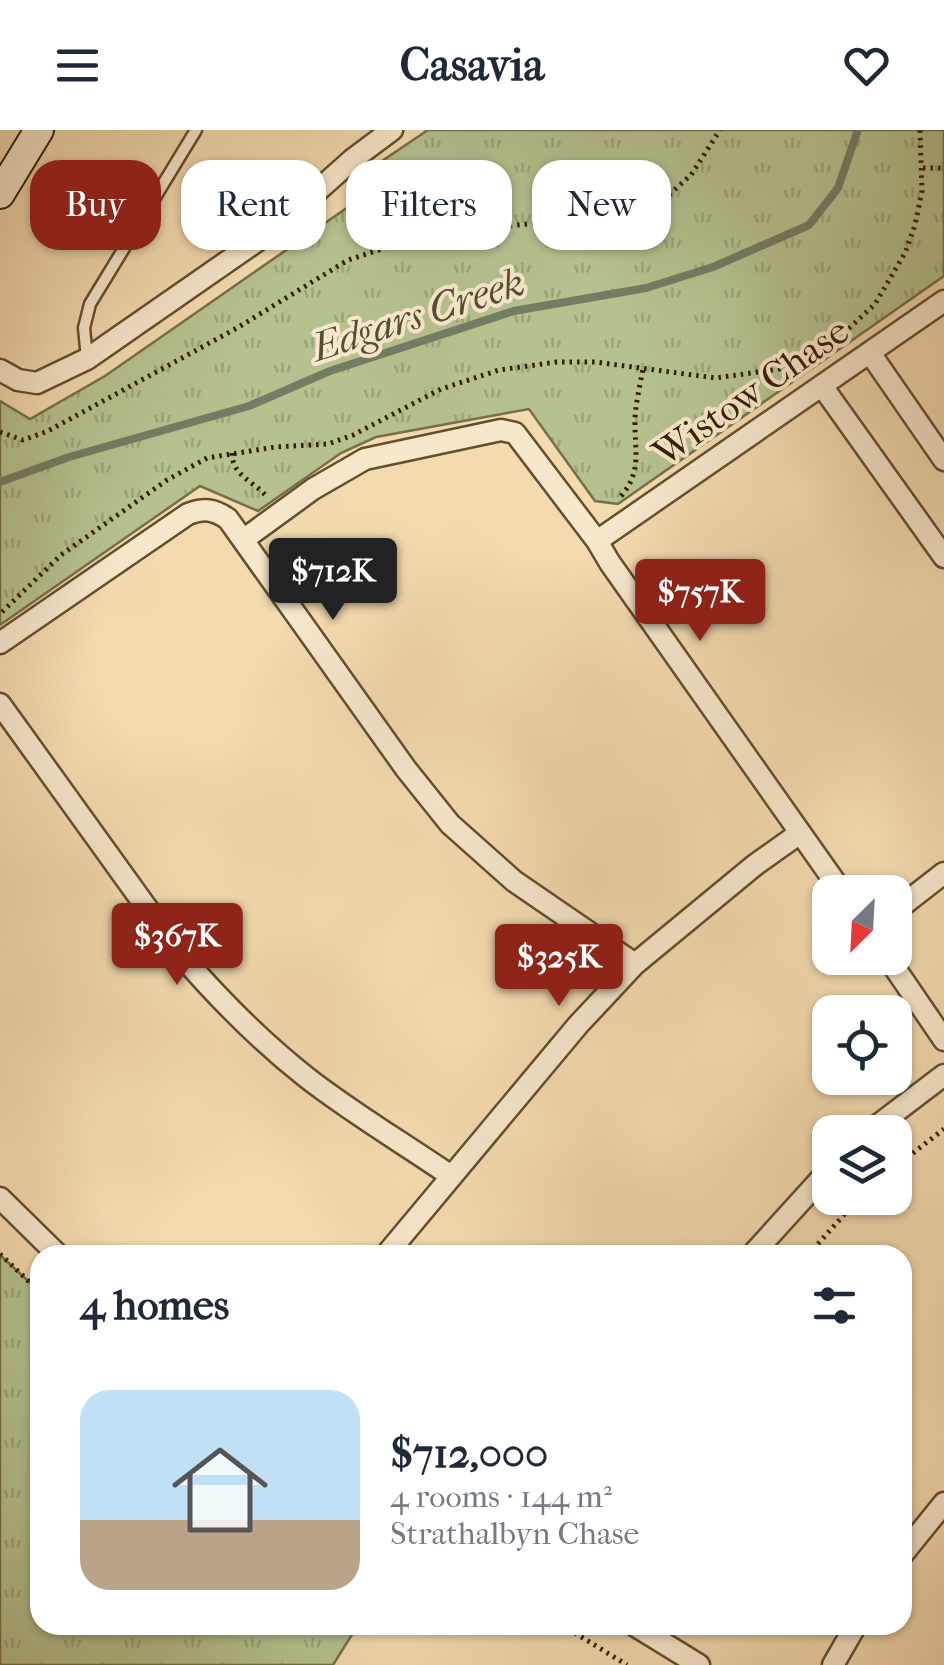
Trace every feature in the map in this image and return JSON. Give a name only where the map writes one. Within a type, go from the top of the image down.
[{"type":"main road","points":[[0,194],[38,130]]},
{"type":"street","points":[[0,370],[18,380],[38,382],[87,359],[277,227],[392,130]]},
{"type":"street","name":"Wistow Chase","points":[[598,541],[944,301]]},
{"type":"street","points":[[870,353],[944,460]]},
{"type":"street","points":[[822,386],[944,558]]},
{"type":"street","points":[[243,540],[312,488],[365,459],[510,430],[524,441],[598,541],[618,576],[830,875]]},
{"type":"street","points":[[0,643],[188,514],[208,509],[218,512],[228,519],[406,769],[450,824],[514,881],[634,964]]},
{"type":"street","points":[[0,704],[180,954],[213,992],[255,1034],[306,1076],[451,1176]]},
{"type":"street","points":[[394,1245],[578,1025],[634,964],[755,864],[800,833]]},
{"type":"street","points":[[912,898],[944,873]]},
{"type":"street","points":[[900,975],[944,1040]]},
{"type":"street","points":[[891,1115],[944,1075]]},
{"type":"street","points":[[761,1245],[812,1189]]},
{"type":"street","points":[[0,1198],[48,1245]]},
{"type":"street","points":[[912,1543],[944,1503]]},
{"type":"street","points":[[644,1635],[667,1657],[699,1665]]},
{"type":"street","points":[[833,1665],[850,1635]]},
{"type":"lane","points":[[87,359],[84,328],[90,304],[196,130]]},
{"type":"path","points":[[0,432],[23,440],[48,431],[237,328],[348,260],[428,234],[628,214],[661,202],[691,175],[720,130]]},
{"type":"path","points":[[0,614],[62,554],[189,466],[232,453],[328,444],[441,389],[499,370],[557,362],[595,362],[716,378],[779,369],[806,358],[844,334],[875,304],[905,253],[915,225],[922,168],[920,130]]},
{"type":"path","points":[[922,168],[944,168]]},
{"type":"path","points":[[624,523],[612,505],[635,475],[636,416],[643,369]]},
{"type":"path","points":[[232,453],[236,472],[259,488],[280,514]]},
{"type":"path","points":[[912,1154],[944,1129]]},
{"type":"path","points":[[817,1245],[844,1215]]},
{"type":"path","points":[[0,1254],[30,1282]]},
{"type":"path","points":[[578,1635],[624,1664]]},
{"type":"green space","points":[[428,130],[944,130],[944,276],[618,504],[595,501],[529,409],[376,437],[341,453],[258,511],[200,486],[0,625],[0,401],[30,419],[105,376],[286,250],[326,250],[326,222],[346,208],[346,250],[512,250],[512,160],[383,160]]},
{"type":"green space","points":[[0,1255],[30,1283],[30,1635],[352,1635],[333,1665],[0,1665]]},
{"type":"waterway","name":"Edgars Creek","points":[[0,482],[69,457],[249,406],[330,371],[514,311],[646,288],[713,267],[809,225],[838,188],[858,130]]}]
